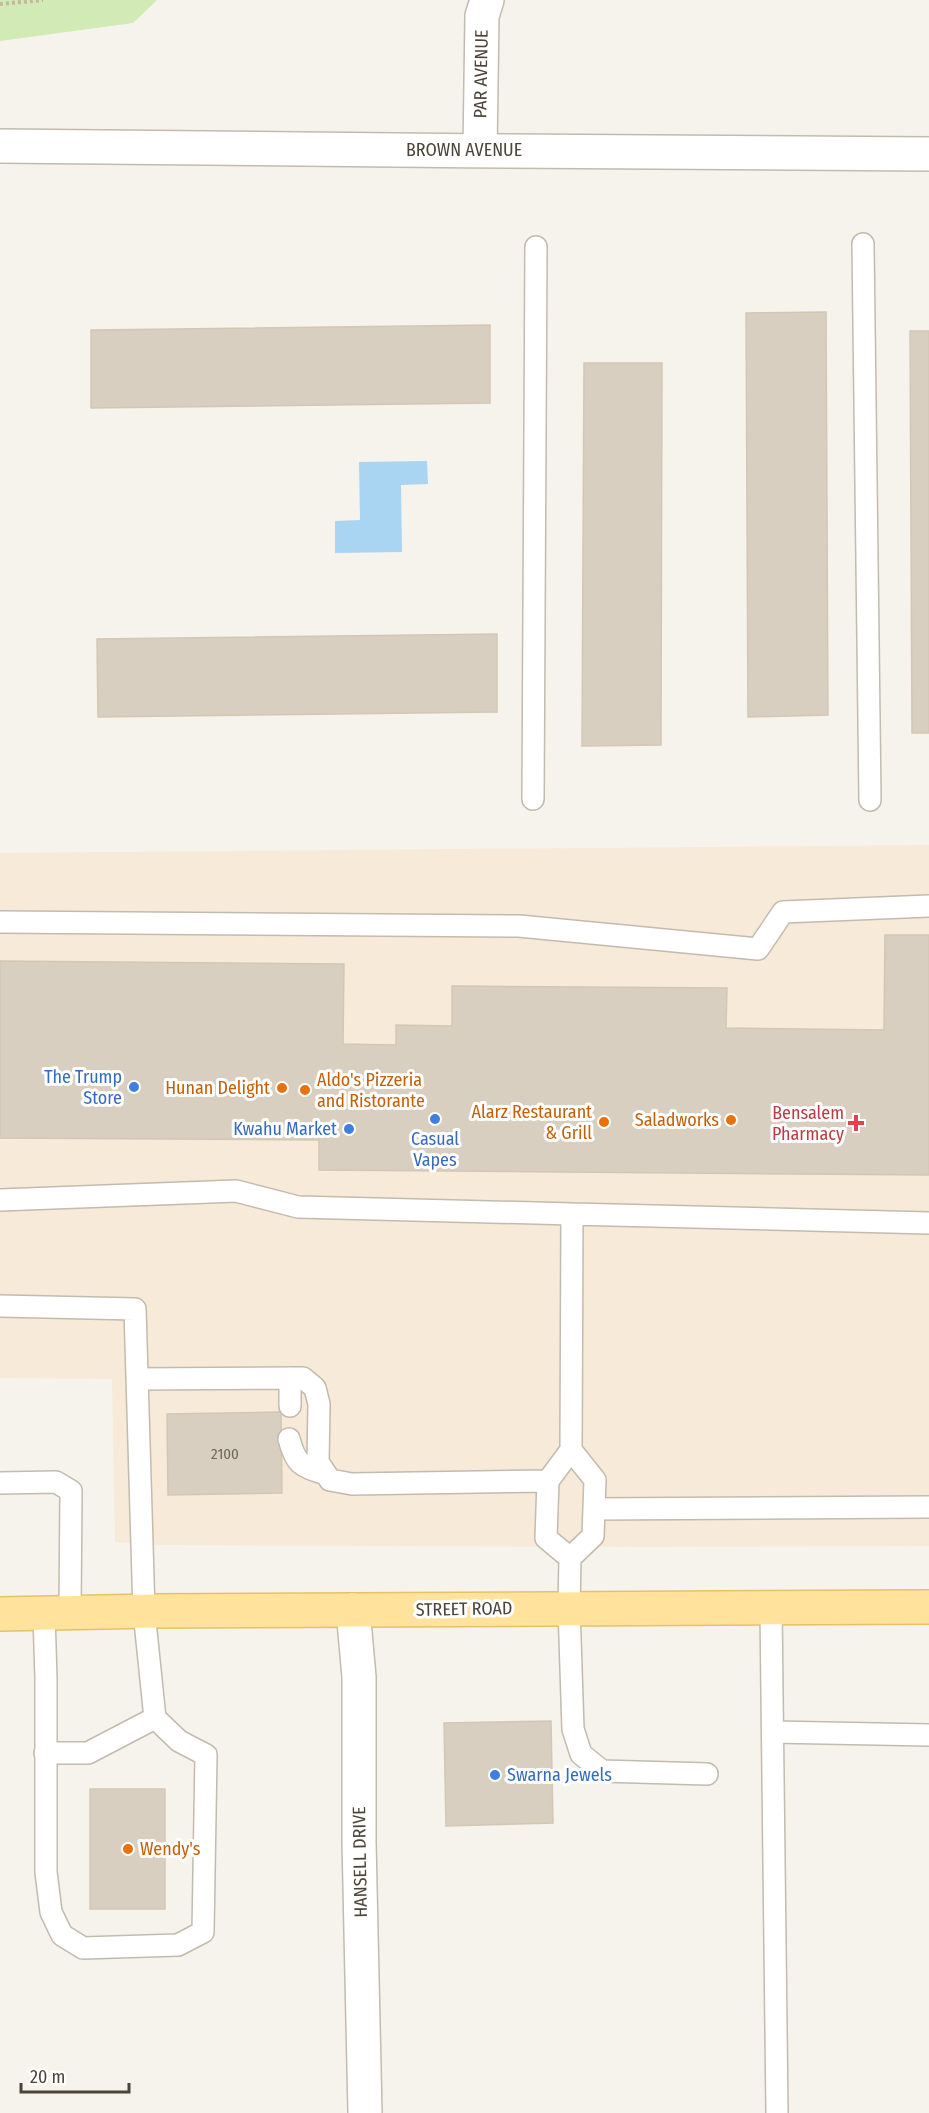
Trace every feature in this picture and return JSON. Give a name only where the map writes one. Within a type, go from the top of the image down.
[{"type":"main road","name":"STREET ROAD","points":[[0,1614],[929,1607]]},
{"type":"street","name":"PAR AVENUE","points":[[480,150],[482,16],[487,0]]},
{"type":"street","name":"BROWN AVENUE","points":[[0,146],[929,154]]},
{"type":"street","name":"HANSELL DRIVE","points":[[353,1611],[359,1677],[359,1841],[365,2113]]},
{"type":"lane","points":[[863,244],[870,800]]},
{"type":"lane","points":[[533,799],[536,247]]},
{"type":"lane","points":[[0,922],[519,926],[758,949],[783,912],[929,906]]},
{"type":"lane","points":[[0,1200],[236,1191],[298,1207],[929,1223]]},
{"type":"lane","points":[[570,1558],[546,1538],[548,1481],[571,1450],[572,1214]]},
{"type":"lane","points":[[0,1306],[135,1309],[144,1612],[155,1718],[179,1741],[206,1755],[202,1932],[178,1945],[83,1948],[62,1935],[51,1912],[46,1872],[46,1679],[57,1613],[71,1491],[56,1482],[0,1483]]},
{"type":"lane","points":[[290,1378],[290,1406]]},
{"type":"lane","points":[[137,1379],[303,1378],[315,1388],[319,1404],[318,1462],[330,1480],[351,1484],[548,1481]]},
{"type":"lane","points":[[289,1439],[294,1457],[307,1468],[326,1474]]},
{"type":"lane","points":[[571,1450],[595,1480],[593,1536],[570,1558],[569,1608],[573,1729],[581,1754],[602,1771],[708,1774]]},
{"type":"lane","points":[[594,1509],[929,1507]]},
{"type":"lane","points":[[771,1609],[777,2113]]},
{"type":"lane","points":[[45,1753],[88,1753],[155,1718]]},
{"type":"lane","points":[[772,1732],[929,1735]]},
{"type":"path","points":[[0,4],[42,0]]},
{"type":"shaded area","points":[[929,845],[929,1546],[157,1545],[115,1542],[112,1379],[0,1378],[0,853]]},
{"type":"green space","points":[[0,0],[157,0],[133,23],[0,41]]},
{"type":"water","points":[[427,461],[428,484],[401,485],[402,552],[335,553],[335,521],[360,520],[359,462]]},
{"type":"building","points":[[826,312],[828,715],[748,717],[746,313]]},
{"type":"building","points":[[490,325],[490,403],[91,408],[91,330]]},
{"type":"building","points":[[910,331],[929,331],[929,733],[912,733]]},
{"type":"building","points":[[584,363],[662,363],[661,745],[582,746]]},
{"type":"building","points":[[497,634],[497,712],[98,717],[97,639]]},
{"type":"building","points":[[885,935],[929,935],[929,1175],[319,1170],[319,1140],[0,1138],[0,961],[344,964],[343,1044],[396,1045],[396,1025],[452,1026],[452,986],[727,988],[726,1028],[884,1030]]},
{"type":"building","points":[[281,1412],[282,1493],[168,1495],[167,1414]]},
{"type":"building","points":[[551,1721],[553,1823],[446,1826],[444,1723]]},
{"type":"building","name":"Wendy's","points":[[90,1789],[165,1789],[165,1909],[90,1909]]},
{"type":"place","name":"The Trump Store","points":[[134,1087]]},
{"type":"place","name":"Hunan Delight","points":[[282,1088]]},
{"type":"place","name":"Aldo's Pizzeria and Ristorante","points":[[305,1090]]},
{"type":"place","name":"Casual Vapes","points":[[435,1119]]},
{"type":"place","name":"Saladworks","points":[[731,1120]]},
{"type":"place","name":"Alarz Restaurant & Grill","points":[[604,1122]]},
{"type":"place","name":"Bensalem Pharmacy","points":[[856,1123]]},
{"type":"place","name":"Kwahu Market","points":[[349,1129]]},
{"type":"place","name":"Swarna Jewels","points":[[495,1775]]},
{"type":"place","name":"Wendy's","points":[[128,1849]]}]
